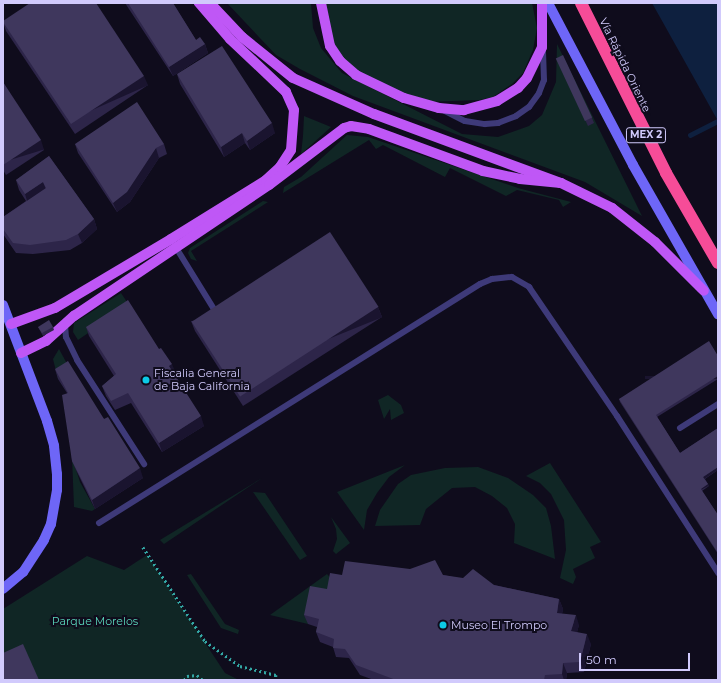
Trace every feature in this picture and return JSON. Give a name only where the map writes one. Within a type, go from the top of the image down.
[{"type":"highway","name":"Vía Rápida Oriente","points":[[581,3],[662,166],[718,263]]},
{"type":"main road","points":[[21,353],[46,341],[65,324],[174,243],[266,180],[280,167],[291,150],[294,131],[294,110],[286,92],[230,39],[199,3]]},
{"type":"main road","points":[[210,3],[248,42],[294,78],[374,114],[561,183],[612,208],[633,222],[704,291]]},
{"type":"main road","points":[[321,3],[325,33],[340,61],[356,75],[380,88],[404,98],[439,108],[475,109],[497,101],[518,88],[526,78],[542,47],[542,3]]},
{"type":"main road","points":[[548,3],[580,68],[718,314]]},
{"type":"main road","points":[[11,324],[55,308],[174,243],[269,185],[337,132],[351,126],[369,129],[483,171],[520,179],[561,183]]},
{"type":"main road","points":[[3,305],[54,446],[57,490],[51,524],[44,540],[23,572],[3,589]]},
{"type":"lane","points":[[439,108],[465,121],[485,124],[498,123],[516,116],[529,107],[539,93],[544,80],[542,47]]},
{"type":"lane","points":[[174,243],[218,316]]},
{"type":"lane","points":[[99,523],[480,284],[492,279],[512,277],[529,287],[617,416],[718,573]]},
{"type":"lane","points":[[65,324],[66,337],[77,360],[144,464]]},
{"type":"lane","points":[[680,428],[718,404]]},
{"type":"path","points":[[143,547],[205,641],[240,666],[276,675],[276,680]]},
{"type":"path","points":[[184,680],[187,676],[197,675],[203,680]]},
{"type":"green space","points":[[227,3],[311,3],[313,28],[321,48],[342,73],[462,134],[498,137],[529,126],[542,115],[556,82],[557,44],[642,216],[585,182],[353,96],[300,69],[276,55]]},
{"type":"green space","points":[[324,3],[532,3],[537,28],[533,50],[523,73],[512,84],[493,97],[479,100],[426,102],[377,85],[340,58],[331,40]]},
{"type":"green space","points":[[304,116],[331,127],[301,154],[303,136]]},
{"type":"green space","points":[[347,135],[368,137],[518,188],[571,202],[563,207],[559,200],[517,190],[506,196],[450,168],[445,177],[383,145],[376,149],[369,140],[283,193],[284,187],[301,177]]},
{"type":"green space","points":[[263,201],[268,202],[191,251],[197,261],[191,259],[188,253],[190,248]]},
{"type":"green space","points":[[121,293],[129,305],[78,340],[73,332],[74,323]]},
{"type":"green space","points":[[59,349],[71,371],[58,379],[53,359]]},
{"type":"green space","points":[[388,395],[401,405],[404,413],[391,420],[390,409],[384,419],[378,400]]},
{"type":"green space","points":[[72,457],[80,482],[95,509],[92,511],[74,507]]},
{"type":"green space","points":[[550,463],[601,542],[590,547],[595,558],[573,569],[576,577],[573,584],[560,578],[566,550],[564,520],[551,494],[540,483],[526,476]]},
{"type":"green space","points":[[405,465],[389,477],[377,493],[367,510],[364,530],[337,492]]},
{"type":"green space","points":[[478,467],[508,478],[533,495],[546,508],[551,526],[555,559],[514,543],[515,524],[507,508],[492,496],[475,487],[452,488],[426,509],[420,525],[375,526],[380,510],[398,484],[411,475],[445,468]]},
{"type":"green space","points":[[262,478],[164,544],[160,540]]},
{"type":"green space","points":[[253,492],[265,493],[307,556],[300,560]]},
{"type":"green space","points":[[331,517],[350,543],[336,554],[333,551],[337,539],[336,529]]},
{"type":"green space","name":"Parque Morelos","points":[[147,555],[225,673],[239,680],[3,680],[3,609],[87,556],[124,570]]},
{"type":"green space","points":[[191,574],[225,624],[239,630],[238,634],[221,628],[187,575]]},
{"type":"green space","points":[[327,574],[334,582],[308,624],[270,615]]},
{"type":"water","points":[[652,3],[718,3],[718,121],[661,19]]},
{"type":"building","points":[[30,3],[96,3],[144,76],[71,124],[3,22]]},
{"type":"building","points":[[128,3],[173,3],[196,40],[200,37],[205,44],[169,67]]},
{"type":"building","points":[[222,46],[272,123],[247,141],[242,133],[221,147],[177,74]]},
{"type":"building","points":[[563,55],[592,118],[585,121],[556,58]]},
{"type":"building","points":[[3,82],[41,140],[3,165]]},
{"type":"building","points":[[137,102],[164,144],[156,148],[127,192],[113,203],[75,144]]},
{"type":"building","points":[[49,156],[94,219],[78,234],[66,240],[30,245],[13,243],[3,229],[3,217],[46,188],[43,182],[25,194],[16,180]]},
{"type":"building","points":[[330,232],[378,307],[240,397],[192,322]]},
{"type":"building","name":"Fiscalia General de Baja California","points":[[128,300],[159,349],[161,348],[172,364],[169,366],[201,416],[159,443],[128,393],[111,401],[102,386],[116,374],[86,327]]},
{"type":"building","points":[[49,320],[53,327],[42,333],[38,327]]},
{"type":"building","points":[[709,341],[718,356],[718,376],[656,415],[680,453],[718,428],[718,467],[703,477],[708,484],[701,489],[718,515],[718,553],[619,399]]},
{"type":"building","points":[[68,361],[104,419],[108,417],[140,468],[92,500],[72,461],[62,395],[68,393],[55,369]]},
{"type":"building","name":"Museo El Trompo","points":[[435,560],[443,575],[463,578],[473,569],[494,585],[559,599],[557,613],[576,615],[571,631],[587,634],[580,662],[563,663],[562,674],[545,675],[544,680],[396,680],[356,665],[345,649],[333,648],[334,639],[316,632],[319,619],[304,615],[310,586],[327,589],[330,573],[342,575],[345,561],[410,569]]},
{"type":"building","points":[[23,644],[39,680],[3,680],[3,653]]},
{"type":"waterway","points":[[690,135],[718,121]]},
{"type":"place","name":"Fiscalia General de Baja California","points":[[146,380]]},
{"type":"place","name":"Museo El Trompo","points":[[443,625]]}]
